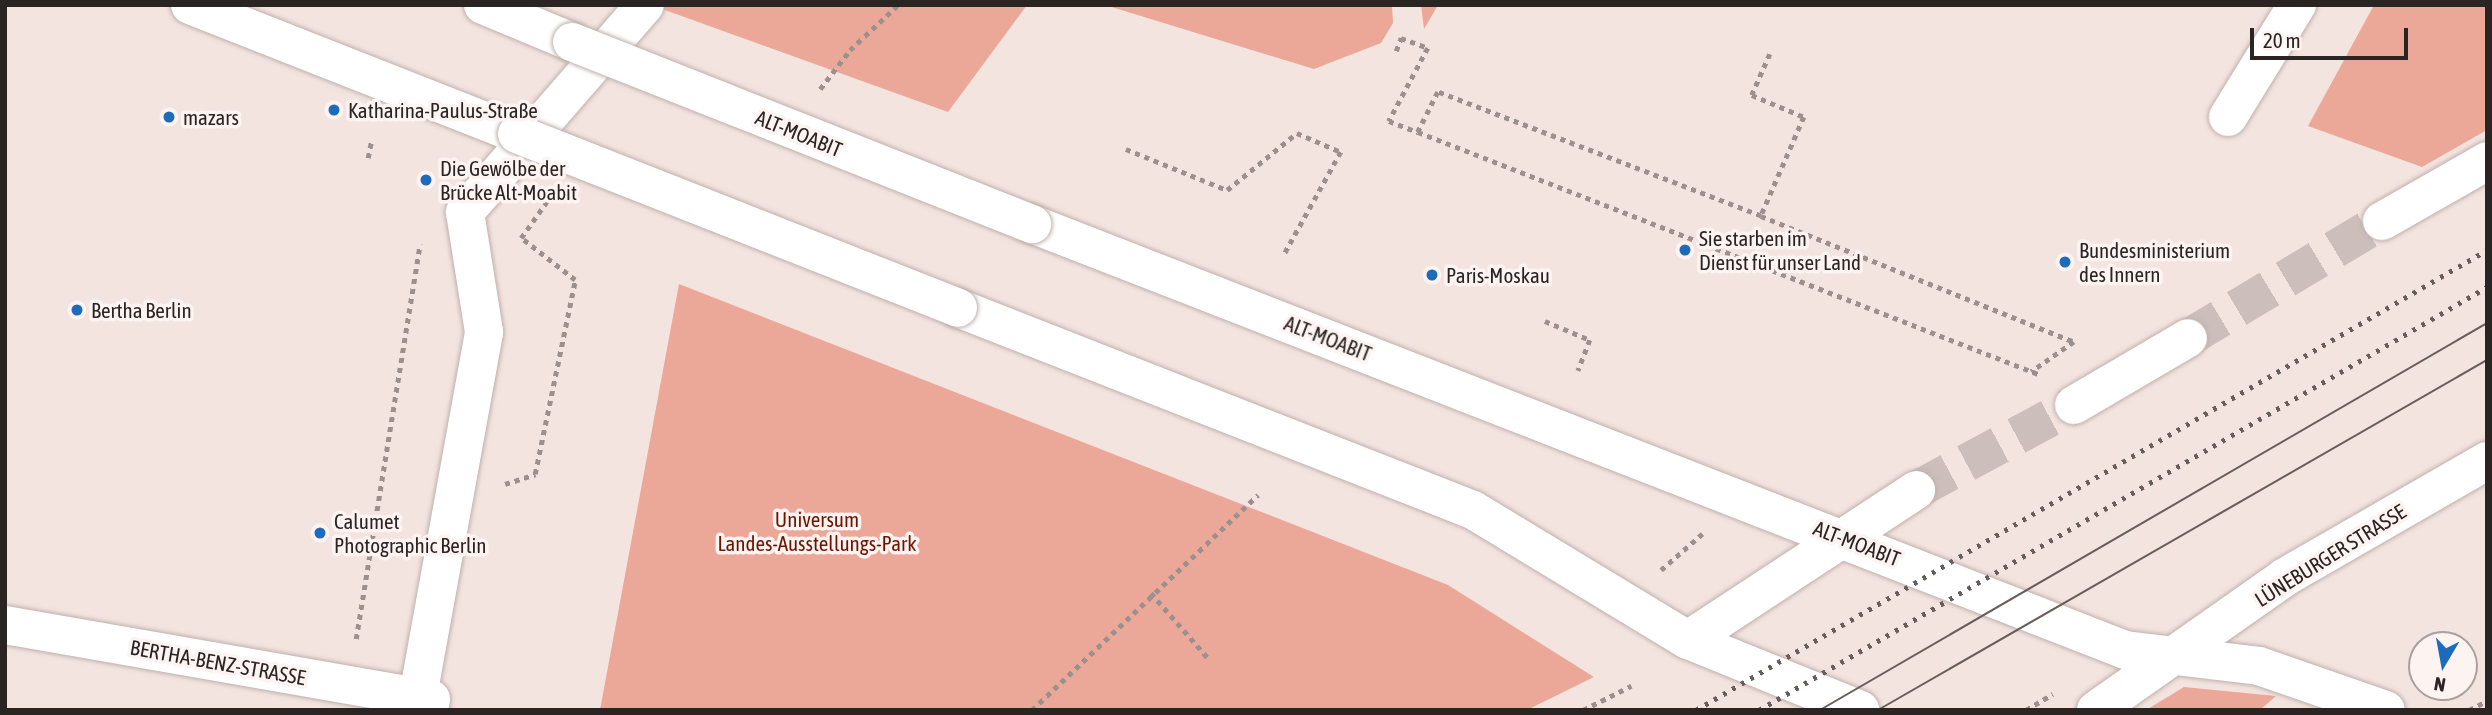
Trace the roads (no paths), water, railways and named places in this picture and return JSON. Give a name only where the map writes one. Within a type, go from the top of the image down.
[{"type":"street","points":[[190,5],[1473,510],[1688,640],[1860,710]]},
{"type":"street","name":"ALT-MOABIT","points":[[483,5],[1032,224],[2125,650],[2259,666],[2386,710]]},
{"type":"street","points":[[426,702],[452,502],[484,332],[465,212],[645,5]]},
{"type":"street","points":[[2228,117],[2297,5]]},
{"type":"street","points":[[2382,221],[2487,161]]},
{"type":"street","points":[[2083,400],[2188,338]]},
{"type":"street","name":"LÜNEBURGER STRASSE","points":[[2177,655],[2285,578],[2487,461]]},
{"type":"street","points":[[1688,640],[1916,490]]},
{"type":"street","name":"BERTHA-BENZ-STRASSE","points":[[5,625],[426,702]]},
{"type":"street","points":[[2096,710],[2177,655]]},
{"type":"tunnel","points":[[2188,338],[2382,221]]},
{"type":"tunnel","points":[[1916,490],[2074,405]]},
{"type":"tram line","points":[[1820,710],[2487,323]]},
{"type":"tram line","points":[[1878,710],[2487,360]]},
{"type":"railway","points":[[1696,710],[2487,250]]},
{"type":"railway","points":[[1759,710],[2487,287]]},
{"type":"place","name":"Katharina-Paulus-Straße","points":[[334,110]]},
{"type":"place","name":"mazars","points":[[169,117]]},
{"type":"place","name":"Die Gewölbe der Brücke Alt-Moabit","points":[[426,180]]},
{"type":"place","name":"Sie starben im Dienst für unser Land","points":[[1685,250]]},
{"type":"place","name":"Bundesministerium des Innern","points":[[2065,262]]},
{"type":"place","name":"Paris-Moskau","points":[[1432,275]]},
{"type":"place","name":"Bertha Berlin","points":[[77,310]]},
{"type":"place","name":"Calumet Photographic Berlin","points":[[320,533]]},
{"type":"park label","name":"Universum Landes-Ausstellungs-Park","points":[[817,531]]}]
